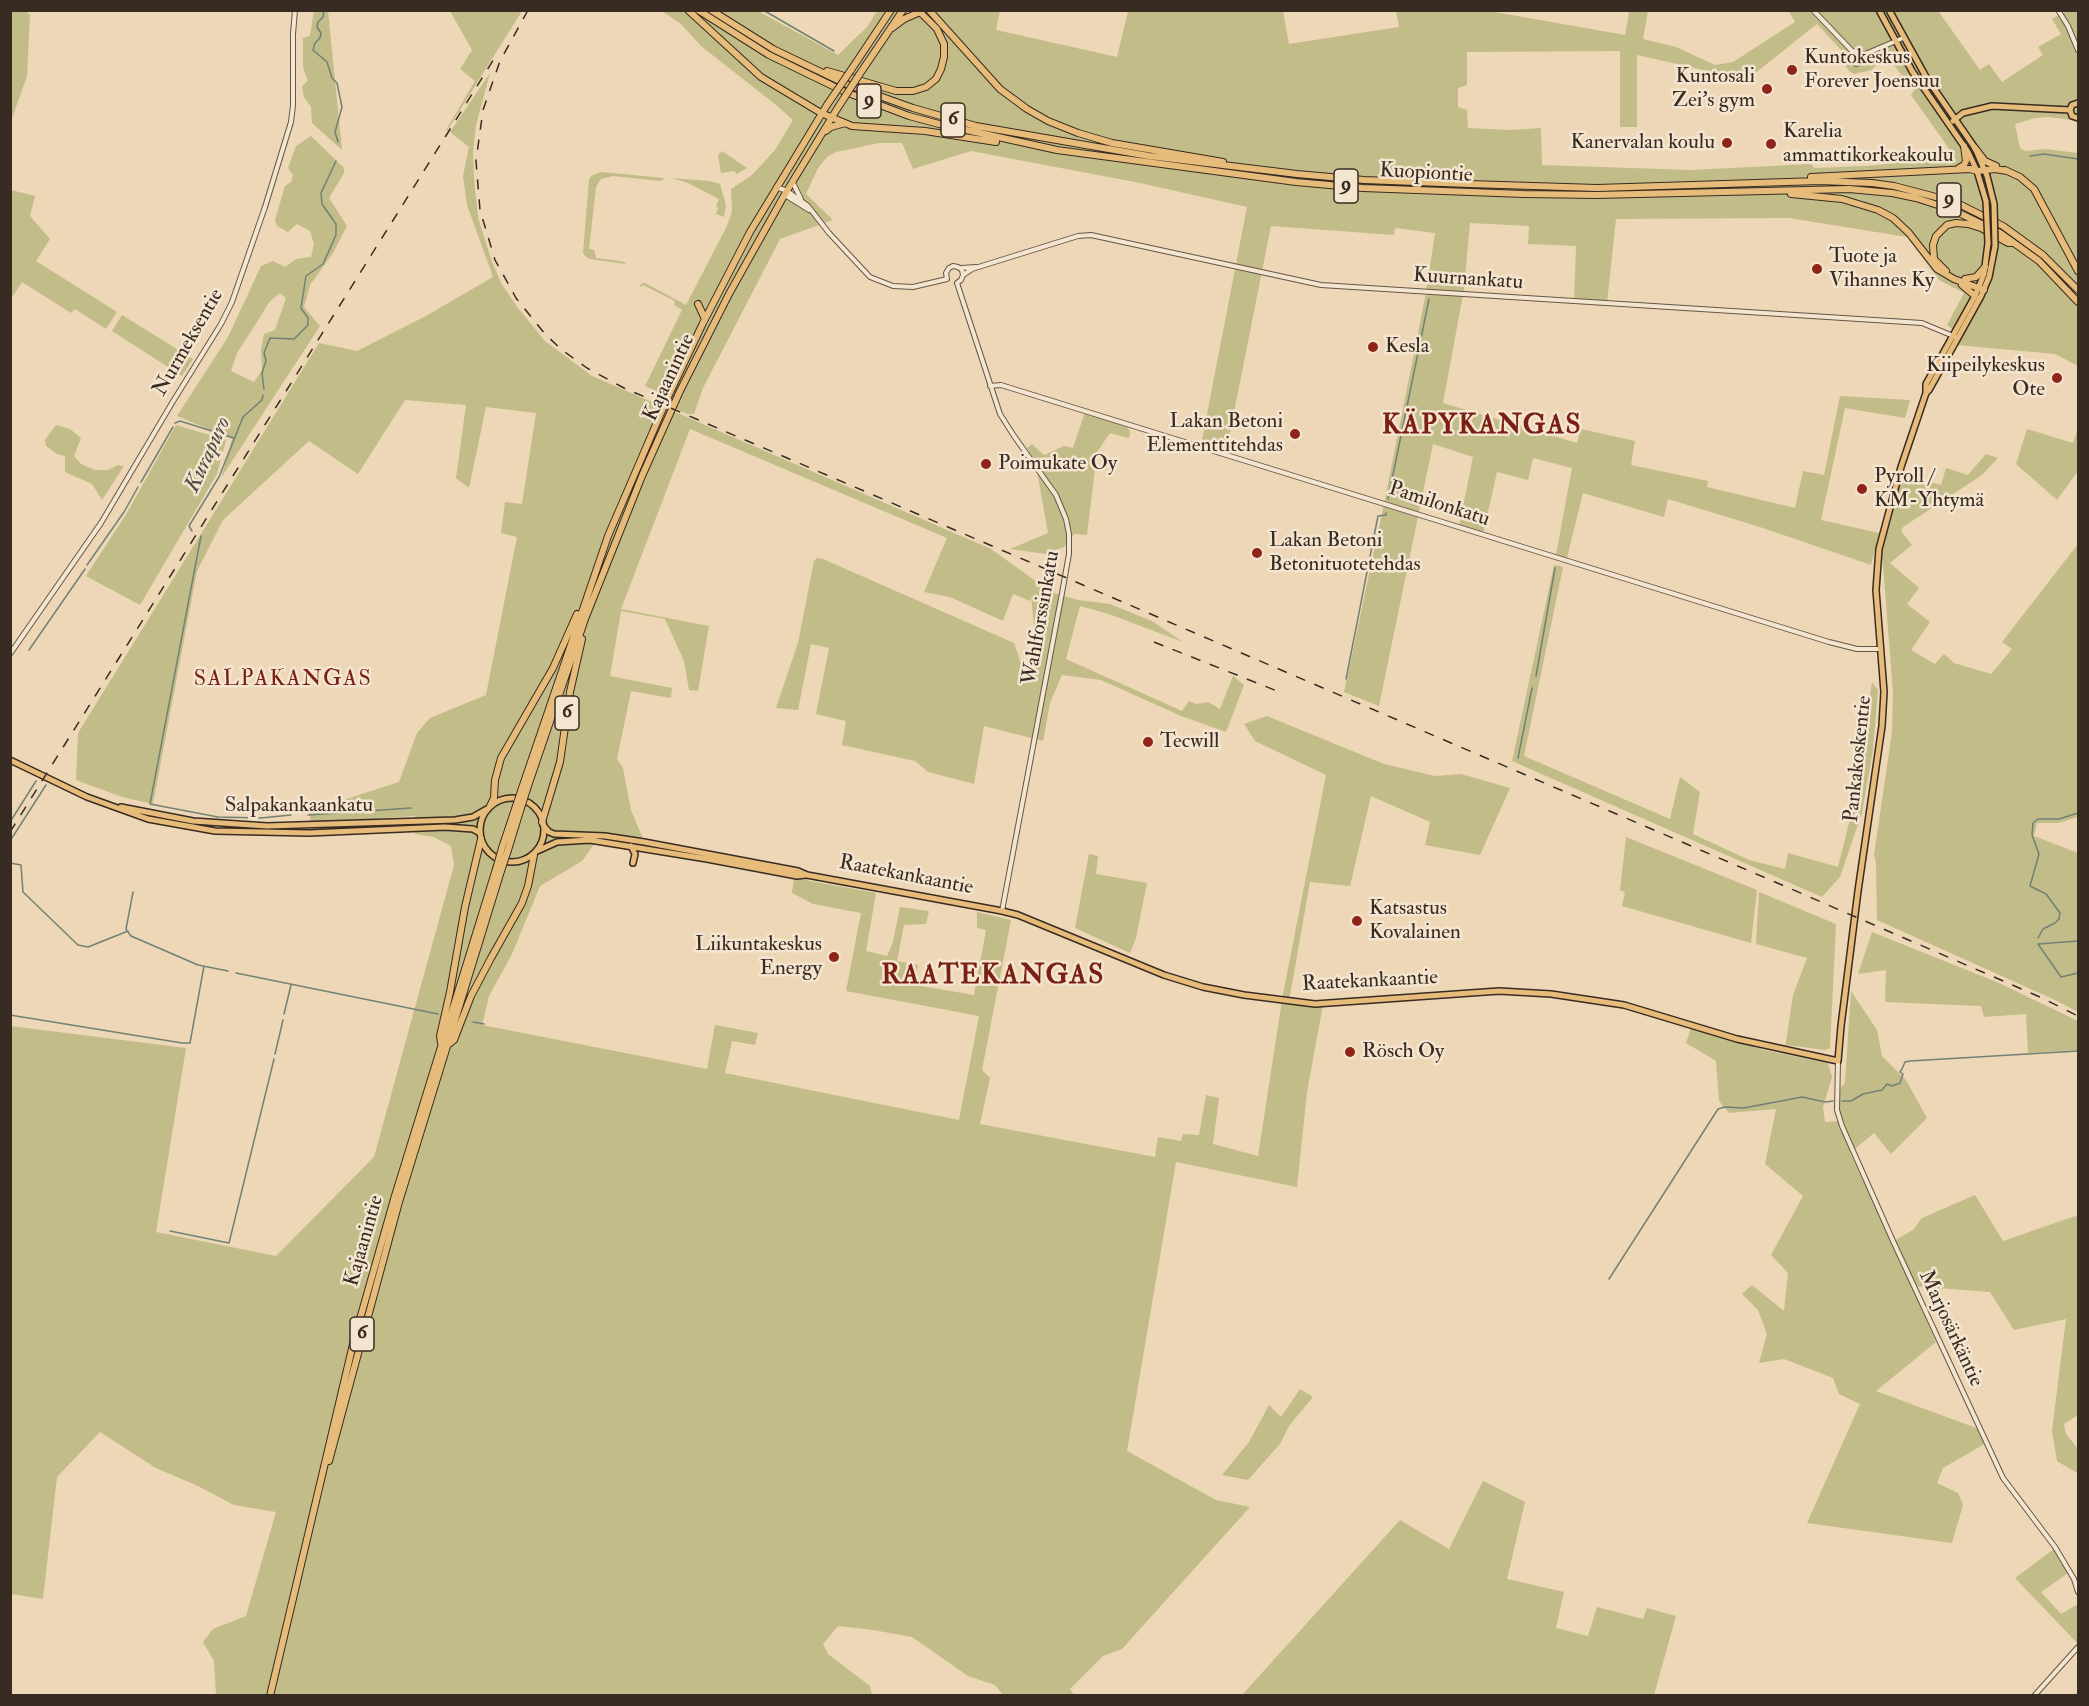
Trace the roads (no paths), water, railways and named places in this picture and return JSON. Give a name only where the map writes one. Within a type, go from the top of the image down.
[{"type":"highway","points":[[688,10],[761,77],[807,106],[845,123],[866,127],[925,131],[1057,150]]},
{"type":"highway","name":"Kuopiontie","points":[[698,10],[769,55],[843,91],[909,116],[1057,150],[1296,182],[1469,192],[1597,195],[1819,189],[1870,190],[1916,198],[1970,217],[2016,243],[2054,275],[2079,302]]},
{"type":"highway","name":"Kuopiontie","points":[[711,10],[753,38],[846,84],[940,116],[1011,133],[1126,152],[1364,180],[1597,188],[1793,182],[1872,183],[1918,191],[1955,202],[2021,237],[2079,290]]},
{"type":"highway","name":"Kajaanintie","points":[[270,1695],[360,1342],[444,1047],[505,849],[608,536],[670,392],[705,319],[776,188],[813,126],[891,10]]},
{"type":"highway","name":"Kajaanintie","points":[[525,789],[592,604],[642,476],[680,392],[723,305],[792,182],[832,116],[903,10]]},
{"type":"highway","points":[[929,10],[1000,89],[1027,110],[1048,121],[1104,141],[1217,160],[1236,166]]},
{"type":"highway","name":"6","points":[[789,57],[840,76],[888,90],[904,92],[921,89],[932,83],[943,64],[945,50],[942,36],[937,29],[919,11],[904,19],[887,33]]},
{"type":"highway","points":[[807,106],[813,126]]},
{"type":"highway","points":[[821,135],[831,127],[845,123]]},
{"type":"highway","points":[[1953,170],[1964,165],[1966,160],[1964,146]]},
{"type":"highway","points":[[1975,148],[1984,161],[2020,177],[2039,197],[2079,271]]},
{"type":"highway","points":[[1793,182],[1803,178],[1970,169],[2007,171]]},
{"type":"highway","points":[[1764,190],[1773,194],[1798,194],[1842,199],[1878,210],[1893,218],[1909,233],[1937,269],[1966,286],[1975,296]]},
{"type":"highway","points":[[1982,287],[1944,270],[1934,259],[1933,245],[1940,230],[1956,223],[1968,224],[1981,228],[2008,243],[2016,243]]},
{"type":"highway","points":[[1965,279],[1976,277],[1985,267]]},
{"type":"highway","points":[[1954,279],[1982,287]]},
{"type":"highway","points":[[698,304],[705,319]]},
{"type":"highway","points":[[489,807],[494,798],[495,780],[501,758],[553,668],[582,600],[587,596]]},
{"type":"highway","name":"6","points":[[542,824],[560,762],[570,692],[592,604]]},
{"type":"highway","points":[[481,836],[440,1036],[444,1047],[454,1040],[471,996],[522,903],[535,853]]},
{"type":"main road","points":[[1879,10],[1895,42],[1923,87],[1981,171]]},
{"type":"main road","points":[[1889,10],[1926,77],[1975,148],[1981,171]]},
{"type":"main road","points":[[2079,103],[2072,105],[2070,110],[2072,116],[2079,118]]},
{"type":"main road","points":[[1949,124],[1964,113],[1992,106],[2070,110]]},
{"type":"main road","name":"Pankakoskentie","points":[[1838,1061],[1855,914],[1882,726],[1884,692],[1876,590],[1879,549],[1902,464],[1926,393],[1975,296],[1982,287],[1988,243],[1986,201],[1981,171]]},
{"type":"main road","name":"Pankakoskentie","points":[[1955,337],[1982,287],[1995,246],[1994,204],[1981,171]]},
{"type":"main road","name":"Salpakankaankatu","points":[[10,760],[44,778],[148,819],[215,831],[309,833],[444,827],[473,829],[481,836]]},
{"type":"main road","points":[[506,798],[522,799],[534,807],[542,824],[543,837],[535,853],[522,861],[502,861],[492,855],[481,836],[481,821],[489,807],[495,801],[506,798]]},
{"type":"main road","name":"Salpakankaankatu","points":[[111,806],[202,822],[267,826],[455,820],[473,817],[489,807]]},
{"type":"main road","name":"Raatekankaantie","points":[[542,824],[554,834],[605,836],[644,842],[798,871],[807,875],[1002,910],[1164,975],[1203,987],[1244,995],[1315,1004],[1499,991],[1560,995],[1624,1005],[1737,1039],[1838,1061]]},
{"type":"main road","name":"Raatekankaantie","points":[[535,853],[563,841],[590,840],[797,876],[807,875]]},
{"type":"main road","points":[[631,846],[635,854],[633,863]]},
{"type":"street","name":"Nurmeksentie","points":[[10,654],[101,524],[232,302],[291,122],[295,10]]},
{"type":"street","points":[[1813,10],[1853,52]]},
{"type":"street","points":[[2058,10],[2079,50]]},
{"type":"street","points":[[1863,55],[1904,39]]},
{"type":"street","points":[[1853,52],[1858,51],[1863,55]]},
{"type":"street","points":[[1853,52],[1851,58],[1856,64],[1862,61],[1863,55]]},
{"type":"street","points":[[792,182],[799,196],[816,217],[870,277],[893,286],[913,287],[947,279],[957,283],[963,275],[960,268],[956,266],[949,268],[946,273],[947,279]]},
{"type":"street","points":[[776,188],[808,206]]},
{"type":"street","points":[[786,193],[816,217]]},
{"type":"street","name":"Kuurnankatu","points":[[963,275],[983,266],[1077,236],[1097,235],[1321,285],[1922,322],[1955,337]]},
{"type":"street","name":"Kuurnankatu","points":[[960,268],[983,266]]},
{"type":"street","name":"Wahlforssinkatu","points":[[957,283],[990,387],[1006,425],[1056,495],[1070,534],[1069,554],[1060,604],[1002,910]]},
{"type":"street","name":"Pamilonkatu","points":[[990,387],[1001,385],[1829,642],[1857,649],[1881,649]]},
{"type":"street","name":"Marjosärkäntie","points":[[1838,1061],[1837,1110],[1884,1222],[2003,1478],[2055,1547],[2079,1593]]},
{"type":"street","points":[[2034,1695],[2079,1647]]},
{"type":"waterway","name":"Kurapuro","points":[[324,10],[317,27],[321,33],[320,38],[313,50],[327,62],[332,78],[337,83],[342,107],[335,132],[338,142]]},
{"type":"waterway","name":"Kurapuro","points":[[763,10],[834,51]]},
{"type":"waterway","points":[[2030,156],[2044,154],[2078,159]]},
{"type":"waterway","points":[[264,389],[262,373],[266,361],[264,353],[270,338],[294,339],[308,325],[308,318],[301,308],[306,276],[323,264],[336,235],[336,224],[322,204],[321,193],[336,161]]},
{"type":"waterway","points":[[1388,499],[1429,299]]},
{"type":"waterway","name":"Kurapuro","points":[[192,531],[189,526],[219,477],[243,417],[262,400],[263,395]]},
{"type":"waterway","points":[[175,423],[180,421],[234,438]]},
{"type":"waterway","points":[[141,482],[173,427]]},
{"type":"waterway","points":[[87,565],[124,512],[138,487]]},
{"type":"waterway","points":[[1346,679],[1378,516],[1386,515],[1386,513]]},
{"type":"waterway","points":[[201,536],[150,804],[218,817],[261,818],[291,815]]},
{"type":"waterway","points":[[1536,676],[1555,568]]},
{"type":"waterway","points":[[29,650],[85,569]]},
{"type":"waterway","points":[[1518,758],[1532,688]]},
{"type":"waterway","points":[[10,822],[36,781]]},
{"type":"waterway","points":[[10,841],[46,785]]},
{"type":"waterway","points":[[308,815],[411,808]]},
{"type":"waterway","points":[[2038,938],[2043,929],[2059,919],[2060,913],[2046,894],[2030,886],[2039,854],[2032,835],[2033,823],[2038,819],[2059,819],[2078,813]]},
{"type":"waterway","points":[[10,863],[21,865],[23,892],[78,945],[88,947],[128,931]]},
{"type":"waterway","points":[[133,892],[126,929],[131,936],[198,965],[228,971]]},
{"type":"waterway","points":[[2078,941],[2038,944],[2061,977],[2078,973]]},
{"type":"waterway","points":[[10,1015],[190,1043],[204,966]]},
{"type":"waterway","points":[[236,973],[438,1014]]},
{"type":"waterway","points":[[284,1014],[291,985]]},
{"type":"waterway","points":[[275,1054],[283,1020]]},
{"type":"waterway","points":[[473,1022],[484,1024]]},
{"type":"waterway","points":[[1842,1101],[1851,1101],[1863,1094],[1882,1090],[1887,1084],[1892,1086],[1900,1083],[1903,1074],[1900,1072],[1905,1062],[2078,1051]]},
{"type":"waterway","points":[[170,1231],[229,1243],[274,1059]]},
{"type":"waterway","points":[[1609,1279],[1718,1109],[1744,1108],[1802,1097],[1825,1102],[1833,1101]]},
{"type":"railway","points":[[528,10],[500,61],[483,110],[476,161],[480,210],[495,260],[516,298],[545,334],[587,368],[624,388],[1782,885],[2040,997],[2078,1016]]},
{"type":"railway","points":[[10,832],[494,59]]},
{"type":"railway","points":[[1154,642],[1277,691]]},
{"type":"place","name":"Kuntokeskus Forever Joensuu","points":[[1792,70]]},
{"type":"place","name":"Kuntosali Zei's gym","points":[[1767,89]]},
{"type":"place","name":"Kanervalan koulu","points":[[1727,143]]},
{"type":"place","name":"Karelia ammattikorkeakoulu","points":[[1771,144]]},
{"type":"place","name":"Tuote ja Vihannes Ky","points":[[1817,269]]},
{"type":"place","name":"Kesla","points":[[1373,347]]},
{"type":"place","name":"Kiipeilykeskus Ote","points":[[2057,378]]},
{"type":"place","name":"Lakan Betoni Elementtitehdas","points":[[1295,434]]},
{"type":"place","name":"Poimukate Oy","points":[[986,464]]},
{"type":"place","name":"Pyroll / KM-Yhtymä","points":[[1862,489]]},
{"type":"place","name":"Lakan Betoni Betonituotetehdas","points":[[1257,553]]},
{"type":"place","name":"Tecwill","points":[[1148,742]]},
{"type":"place","name":"Katsastus Kovalainen","points":[[1357,921]]},
{"type":"place","name":"Liikuntakeskus Energy","points":[[834,957]]},
{"type":"place","name":"Rösch Oy","points":[[1350,1052]]},
{"type":"district","name":"KÄPYKANGAS","points":[[1482,427]]},
{"type":"district","name":"SALPAKANGAS","points":[[283,680]]},
{"type":"district","name":"RAATEKANGAS","points":[[993,977]]}]
